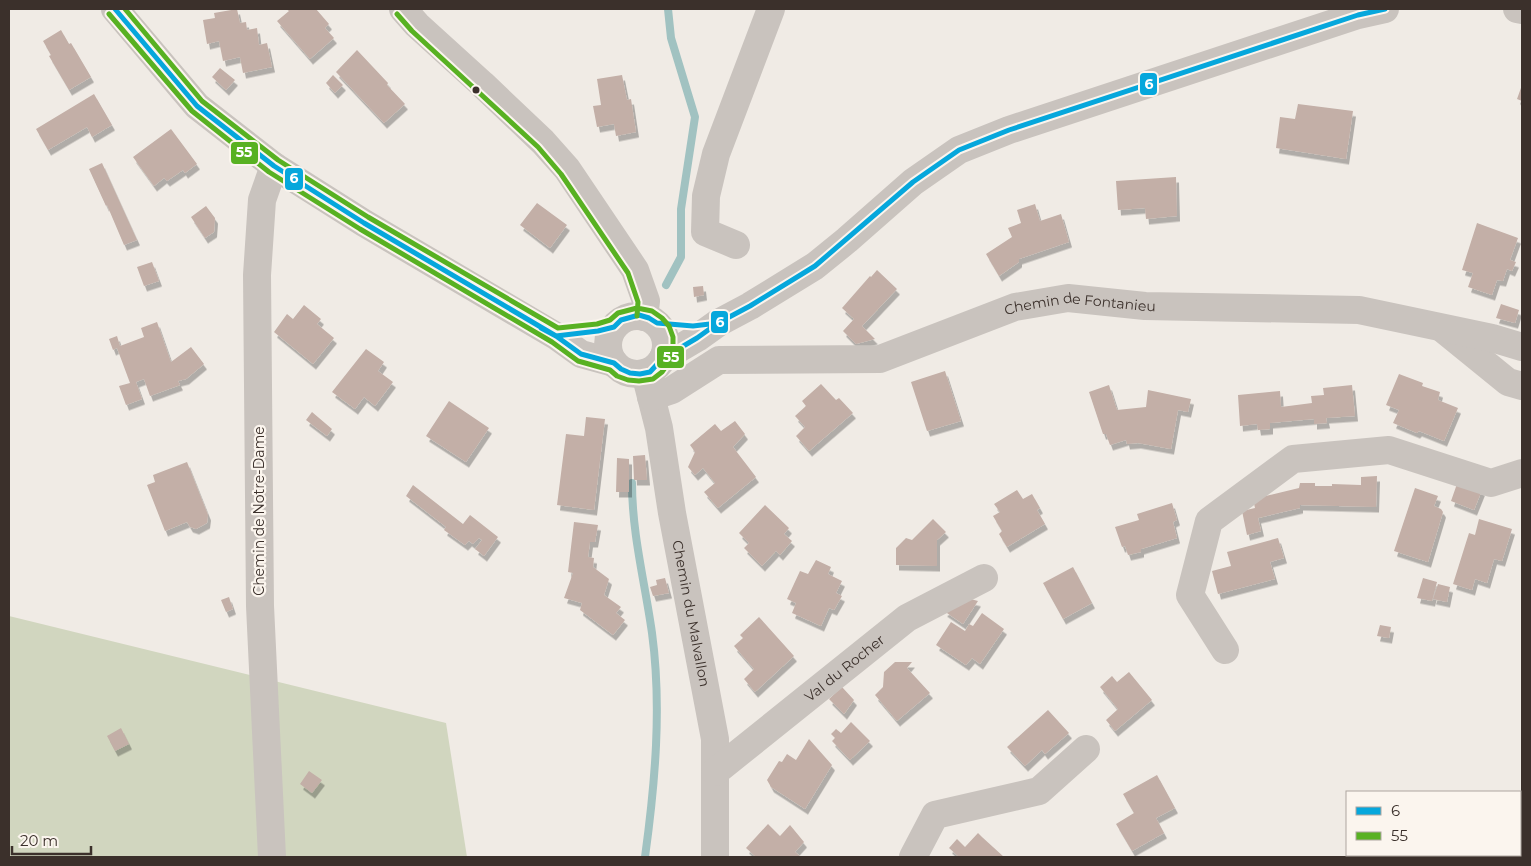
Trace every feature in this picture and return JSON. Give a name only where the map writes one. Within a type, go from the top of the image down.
[{"type":"street","points":[[115,9],[198,106],[274,166],[364,223],[556,336],[581,354],[614,363]]},
{"type":"street","points":[[404,9],[417,25],[543,142],[567,169],[636,270],[650,320]]},
{"type":"street","points":[[736,245],[705,232],[706,196],[716,154],[771,9]]},
{"type":"street","points":[[653,376],[666,349],[666,339],[662,330],[650,320],[639,315],[621,320],[614,327],[608,345],[614,363],[621,370],[653,376],[697,338],[718,323],[750,306],[814,266],[847,240],[913,182],[959,150],[1009,130],[1178,73],[1358,15],[1385,9]]},
{"type":"street","points":[[1517,9],[1522,10]]},
{"type":"street","name":"Chemin de Notre-Dame","points":[[272,857],[260,606],[257,275],[262,200],[274,166]]},
{"type":"street","name":"Chemin de Fontanieu","points":[[653,376],[672,390],[719,360],[880,359],[1015,307],[1068,298],[1146,306],[1359,310],[1492,338],[1522,347]]},
{"type":"street","points":[[650,320],[693,326],[718,323]]},
{"type":"street","points":[[556,336],[580,334],[614,327]]},
{"type":"street","points":[[1441,327],[1508,382],[1522,386]]},
{"type":"street","name":"Chemin du Malvallon","points":[[653,376],[672,513],[715,739],[714,857]]},
{"type":"street","points":[[1225,650],[1190,595],[1209,521],[1293,459],[1389,450],[1491,483],[1522,473]]},
{"type":"street","name":"Val du Rocher","points":[[715,772],[907,618],[984,578]]},
{"type":"street","points":[[913,857],[935,814],[1039,791],[1086,749]]},
{"type":"green space","points":[[9,616],[446,723],[467,857],[9,857]]},
{"type":"building","points":[[237,9],[240,23],[246,22],[247,30],[257,28],[259,45],[267,43],[272,67],[243,73],[240,57],[223,61],[219,41],[207,44],[203,20],[215,18],[214,13]]},
{"type":"building","points":[[286,9],[316,9],[329,24],[325,28],[334,38],[310,59],[277,21],[289,11]]},
{"type":"building","points":[[61,30],[91,77],[69,90],[49,56],[51,55],[43,41]]},
{"type":"building","points":[[357,50],[405,104],[384,123],[336,72]]},
{"type":"building","points":[[220,68],[235,80],[226,90],[212,77]]},
{"type":"building","points":[[333,75],[343,85],[335,93],[326,83]]},
{"type":"building","points":[[622,75],[627,100],[631,99],[636,132],[616,136],[614,124],[597,127],[593,106],[601,105],[597,79]]},
{"type":"building","points":[[1522,85],[1522,101],[1517,99]]},
{"type":"building","points":[[94,94],[112,125],[92,137],[87,127],[48,150],[36,129]]},
{"type":"building","points":[[1298,104],[1353,111],[1346,159],[1276,148],[1280,117],[1295,119]]},
{"type":"building","points":[[171,129],[197,164],[185,173],[183,170],[167,181],[164,178],[154,186],[133,157]]},
{"type":"building","points":[[102,163],[137,240],[124,245],[89,169]]},
{"type":"building","points":[[1176,177],[1177,216],[1146,219],[1145,208],[1118,210],[1116,181]]},
{"type":"building","points":[[537,203],[567,225],[550,248],[520,225]]},
{"type":"building","points":[[1035,204],[1040,221],[1061,214],[1069,242],[1019,259],[1019,262],[999,276],[986,254],[1012,237],[1008,228],[1021,223],[1017,210]]},
{"type":"building","points":[[206,206],[215,218],[214,232],[205,238],[191,217]]},
{"type":"building","points":[[1477,223],[1518,238],[1510,260],[1516,262],[1512,271],[1507,269],[1503,281],[1497,280],[1492,295],[1468,287],[1473,273],[1462,270]]},
{"type":"building","points":[[152,262],[159,281],[144,286],[137,267]]},
{"type":"building","points":[[877,270],[897,289],[862,326],[875,339],[856,344],[843,331],[854,319],[842,308]]},
{"type":"building","points":[[703,286],[704,295],[694,297],[693,287]]},
{"type":"building","points":[[1501,304],[1519,310],[1515,323],[1496,318]]},
{"type":"building","points":[[304,305],[321,319],[317,324],[334,338],[313,364],[274,332],[287,314],[293,319]]},
{"type":"building","points":[[157,322],[171,362],[191,347],[204,364],[186,379],[178,381],[180,385],[150,396],[144,379],[136,382],[142,399],[126,405],[119,386],[130,383],[117,348],[113,350],[109,339],[117,336],[120,346],[144,337],[141,328]]},
{"type":"building","points":[[366,349],[384,362],[378,371],[393,382],[375,406],[364,397],[355,409],[332,392]]},
{"type":"building","points":[[945,371],[961,421],[927,431],[911,382]]},
{"type":"building","points":[[1399,374],[1423,383],[1422,386],[1440,392],[1438,400],[1458,408],[1444,441],[1393,423],[1399,410],[1386,405]]},
{"type":"building","points":[[821,384],[836,400],[839,398],[853,413],[809,451],[796,436],[805,427],[795,416],[806,406],[802,401]]},
{"type":"building","points":[[1109,385],[1117,410],[1146,407],[1148,390],[1191,399],[1188,412],[1178,410],[1171,449],[1138,443],[1127,444],[1126,440],[1110,445],[1106,434],[1103,434],[1089,392]]},
{"type":"building","points":[[1352,385],[1355,416],[1326,418],[1327,423],[1314,424],[1314,419],[1270,423],[1270,429],[1258,430],[1257,424],[1240,426],[1238,395],[1280,391],[1281,407],[1312,403],[1311,396],[1324,395],[1323,388]]},
{"type":"building","points":[[449,401],[489,428],[466,462],[426,436]]},
{"type":"building","points":[[312,412],[332,429],[327,436],[306,420]]},
{"type":"building","points":[[586,417],[605,419],[594,510],[557,505],[566,434],[584,436]]},
{"type":"building","points":[[735,421],[745,434],[733,447],[756,477],[718,508],[704,492],[715,483],[703,468],[695,475],[688,467],[695,452],[690,445],[715,424],[721,431]]},
{"type":"building","points":[[645,455],[647,480],[634,480],[633,456]]},
{"type":"building","points":[[617,458],[629,459],[629,492],[616,492]]},
{"type":"building","points":[[187,462],[208,515],[207,523],[196,529],[190,527],[187,522],[165,531],[147,485],[155,482],[153,475]]},
{"type":"building","points":[[1377,476],[1376,507],[1300,505],[1300,508],[1258,518],[1261,531],[1247,535],[1242,511],[1255,508],[1253,499],[1299,488],[1300,483],[1315,483],[1315,486],[1332,486],[1332,484],[1361,485],[1361,477]]},
{"type":"building","points":[[1458,481],[1482,490],[1474,510],[1451,501]]},
{"type":"building","points":[[413,485],[463,524],[470,515],[498,537],[484,556],[475,549],[482,540],[479,538],[473,544],[469,541],[465,545],[444,530],[446,527],[406,496]]},
{"type":"building","points":[[1415,488],[1438,496],[1434,506],[1443,512],[1428,562],[1394,551]]},
{"type":"building","points":[[1017,490],[1023,499],[1032,494],[1040,508],[1037,510],[1045,524],[1007,547],[999,534],[1002,531],[993,516],[1000,512],[994,504]]},
{"type":"building","points":[[1172,503],[1177,520],[1173,522],[1177,538],[1128,555],[1125,546],[1122,547],[1115,527],[1139,520],[1137,514]]},
{"type":"building","points":[[765,505],[789,528],[784,534],[792,541],[780,555],[776,551],[762,566],[744,548],[749,543],[739,533]]},
{"type":"building","points":[[933,519],[946,532],[937,540],[937,566],[896,565],[896,548],[906,538],[912,540]]},
{"type":"building","points":[[1479,519],[1512,529],[1502,561],[1494,559],[1487,583],[1475,579],[1472,590],[1453,584],[1469,533],[1475,535]]},
{"type":"building","points":[[574,522],[598,525],[595,542],[590,542],[588,557],[594,558],[593,567],[609,579],[604,595],[621,607],[616,613],[625,620],[613,635],[580,610],[582,603],[564,598],[573,573],[568,572]]},
{"type":"building","points":[[1278,538],[1284,558],[1270,562],[1275,579],[1218,594],[1212,571],[1231,566],[1227,552]]},
{"type":"building","points":[[816,560],[831,567],[828,574],[842,581],[836,593],[842,596],[834,610],[829,608],[821,626],[792,613],[796,603],[787,599],[800,571],[808,574]]},
{"type":"building","points":[[1073,567],[1092,603],[1063,619],[1043,583]]},
{"type":"building","points":[[665,578],[669,593],[653,596],[650,587],[657,585],[656,580]]},
{"type":"building","points":[[1423,578],[1437,582],[1432,601],[1417,598]]},
{"type":"building","points":[[1438,584],[1450,587],[1447,602],[1433,599]]},
{"type":"building","points":[[229,597],[233,609],[226,612],[221,600]]},
{"type":"building","points":[[963,597],[978,601],[963,624],[944,611]]},
{"type":"building","points":[[982,613],[1004,629],[980,664],[972,658],[966,665],[936,645],[951,622],[965,631],[969,624],[973,626]]},
{"type":"building","points":[[759,617],[794,656],[755,692],[744,679],[754,669],[734,646],[743,638],[740,635]]},
{"type":"building","points":[[1380,625],[1391,627],[1389,638],[1377,636]]},
{"type":"building","points":[[895,662],[912,662],[907,668],[930,693],[897,721],[875,695],[883,687],[884,672]]},
{"type":"building","points":[[1129,672],[1152,700],[1115,731],[1106,720],[1118,709],[1100,687],[1112,676],[1117,682]]},
{"type":"building","points":[[842,687],[854,700],[844,714],[829,699]]},
{"type":"building","points":[[1048,710],[1069,733],[1045,754],[1042,750],[1025,766],[1007,747]]},
{"type":"building","points":[[851,722],[870,741],[850,760],[832,741],[835,738],[831,734],[836,729],[841,733]]},
{"type":"building","points":[[121,728],[129,744],[115,751],[107,736]]},
{"type":"building","points":[[809,739],[832,765],[805,809],[771,787],[767,780],[779,761],[782,762],[787,754],[796,760]]},
{"type":"building","points":[[309,771],[322,780],[312,793],[300,784]]},
{"type":"building","points":[[1157,775],[1175,808],[1156,818],[1164,833],[1132,851],[1116,824],[1134,813],[1123,794]]},
{"type":"building","points":[[768,824],[780,836],[790,825],[804,842],[795,852],[801,857],[756,857],[746,848]]},
{"type":"building","points":[[978,833],[1004,857],[959,857],[949,848],[957,839],[965,847]]},
{"type":"waterway","points":[[666,285],[681,257],[681,209],[695,117],[671,38],[668,9]]},
{"type":"waterway","points":[[632,483],[634,521],[652,633],[657,689],[654,774],[645,857]]},
{"type":"transit line","name":"6","points":[[115,9],[197,106],[274,166],[364,223],[556,336],[581,354],[614,363],[630,373],[640,374],[650,372],[663,358],[815,266],[913,182],[959,150],[1009,130],[1358,15],[1385,9]]},
{"type":"transit line","name":"55","points":[[109,14],[192,111],[269,172],[360,229],[552,342],[578,361],[610,370],[617,376],[628,380],[639,381],[653,379],[662,372],[669,362],[673,350],[673,337],[669,326],[652,311],[637,308],[618,313],[610,320],[597,324],[558,328],[368,217],[278,160],[202,101],[125,9]]},
{"type":"transit line","name":"55","points":[[397,14],[412,31],[538,147],[561,174],[628,273],[638,302],[637,316]]},
{"type":"transit line","name":"6","points":[[541,328],[556,336],[614,327],[621,320],[639,315],[657,323],[693,326],[718,323],[731,316]]}]
